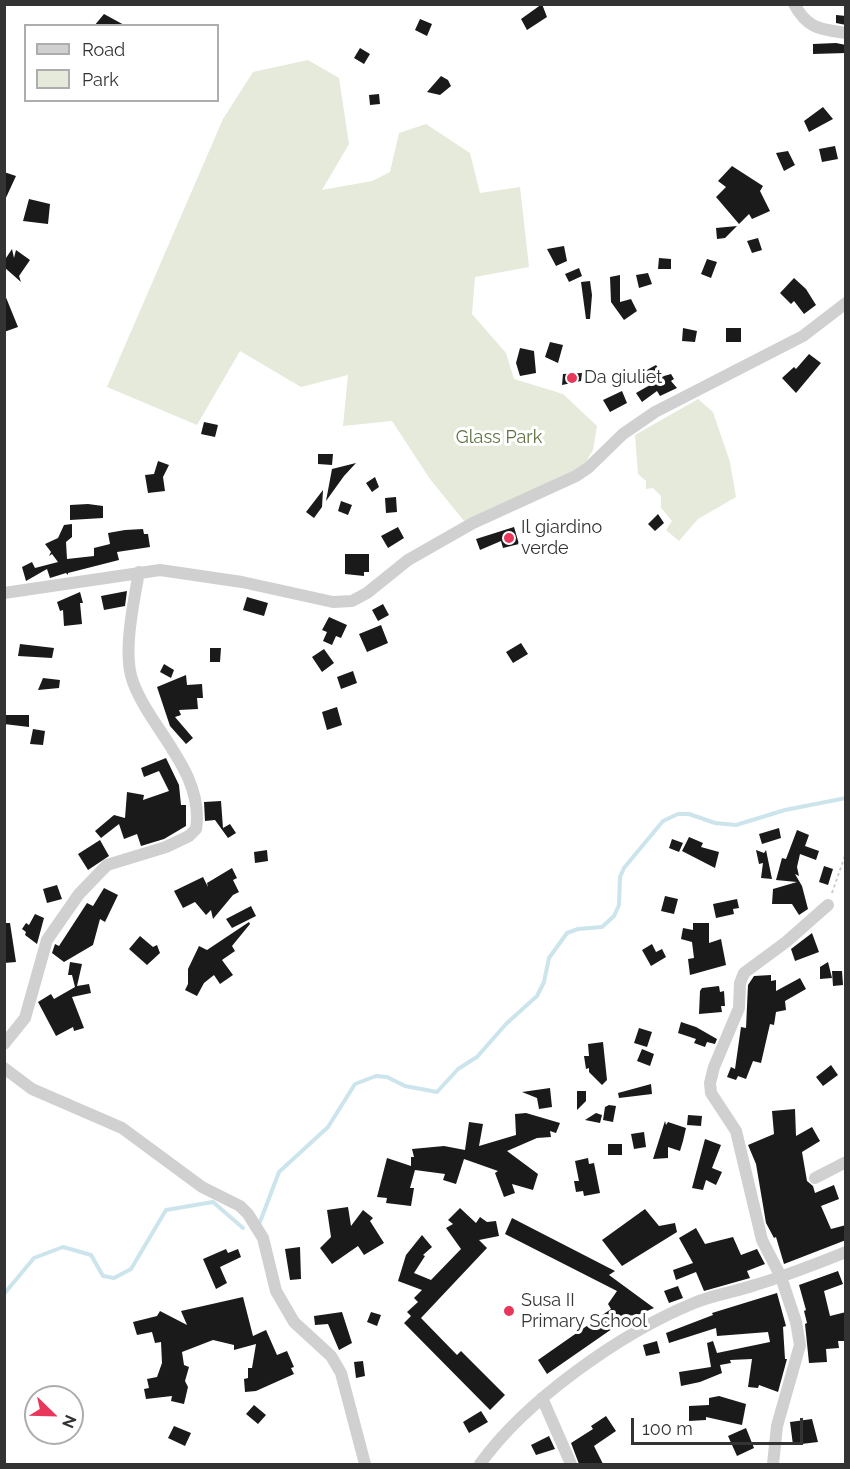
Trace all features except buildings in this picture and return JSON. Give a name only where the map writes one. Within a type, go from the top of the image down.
[{"type":"street","points":[[794,4],[808,25],[820,30],[846,33]]},
{"type":"street","points":[[4,592],[139,572],[185,572],[333,602],[352,601],[367,593],[417,555],[473,524],[576,476],[588,468],[608,447],[655,412],[803,336],[846,303]]},
{"type":"street","points":[[4,1044],[25,1018],[47,940],[79,894],[107,866],[166,847],[189,836],[196,829],[195,807],[186,773],[133,682],[130,648],[139,572]]},
{"type":"street","points":[[773,1464],[777,1426],[800,1346],[796,1322],[781,1277],[762,1240],[736,1131],[711,1093],[710,1083],[714,1067],[739,1008],[740,983],[744,973],[786,942],[828,905]]},
{"type":"street","points":[[4,1068],[32,1089],[122,1128],[202,1187],[240,1206],[248,1214],[263,1238],[276,1291],[294,1322],[331,1356],[342,1372],[365,1464]]},
{"type":"street","points":[[815,1178],[846,1162]]},
{"type":"street","points":[[480,1464],[542,1398],[668,1314],[697,1302],[781,1277],[846,1252]]},
{"type":"street","points":[[542,1398],[571,1464]]},
{"type":"path","points":[[828,905],[846,853]]},
{"type":"green space","name":"Glass Park","points":[[308,60],[339,78],[349,144],[322,190],[372,181],[390,172],[399,133],[426,124],[470,153],[480,193],[520,187],[529,267],[475,277],[472,314],[506,353],[514,379],[563,394],[597,426],[593,450],[581,470],[464,521],[430,479],[392,421],[343,426],[348,375],[301,387],[240,351],[197,425],[107,387],[223,119],[253,72]]},
{"type":"green space","points":[[698,399],[713,412],[730,462],[736,497],[698,519],[679,541],[666,530],[672,521],[661,508],[661,496],[653,488],[646,489],[646,481],[638,474],[635,435]]},
{"type":"waterway","points":[[257,1224],[260,1222],[279,1172],[328,1127],[355,1084],[376,1076],[387,1077],[405,1086],[437,1092],[458,1069],[477,1057],[506,1024],[537,996],[544,982],[549,958],[567,933],[578,929],[602,927],[614,916],[619,905],[620,877],[624,868],[663,821],[678,814],[689,814],[715,823],[736,825],[785,810],[846,798]]},
{"type":"waterway","points":[[4,1294],[34,1258],[63,1247],[91,1255],[103,1276],[114,1278],[131,1269],[166,1210],[213,1202],[243,1228]]},
{"type":"place","name":"Da giuliet","points":[[572,378]]},
{"type":"place","name":"Il giardino verde","points":[[509,538]]},
{"type":"place","name":"Susa II Primary School","points":[[509,1311]]}]
